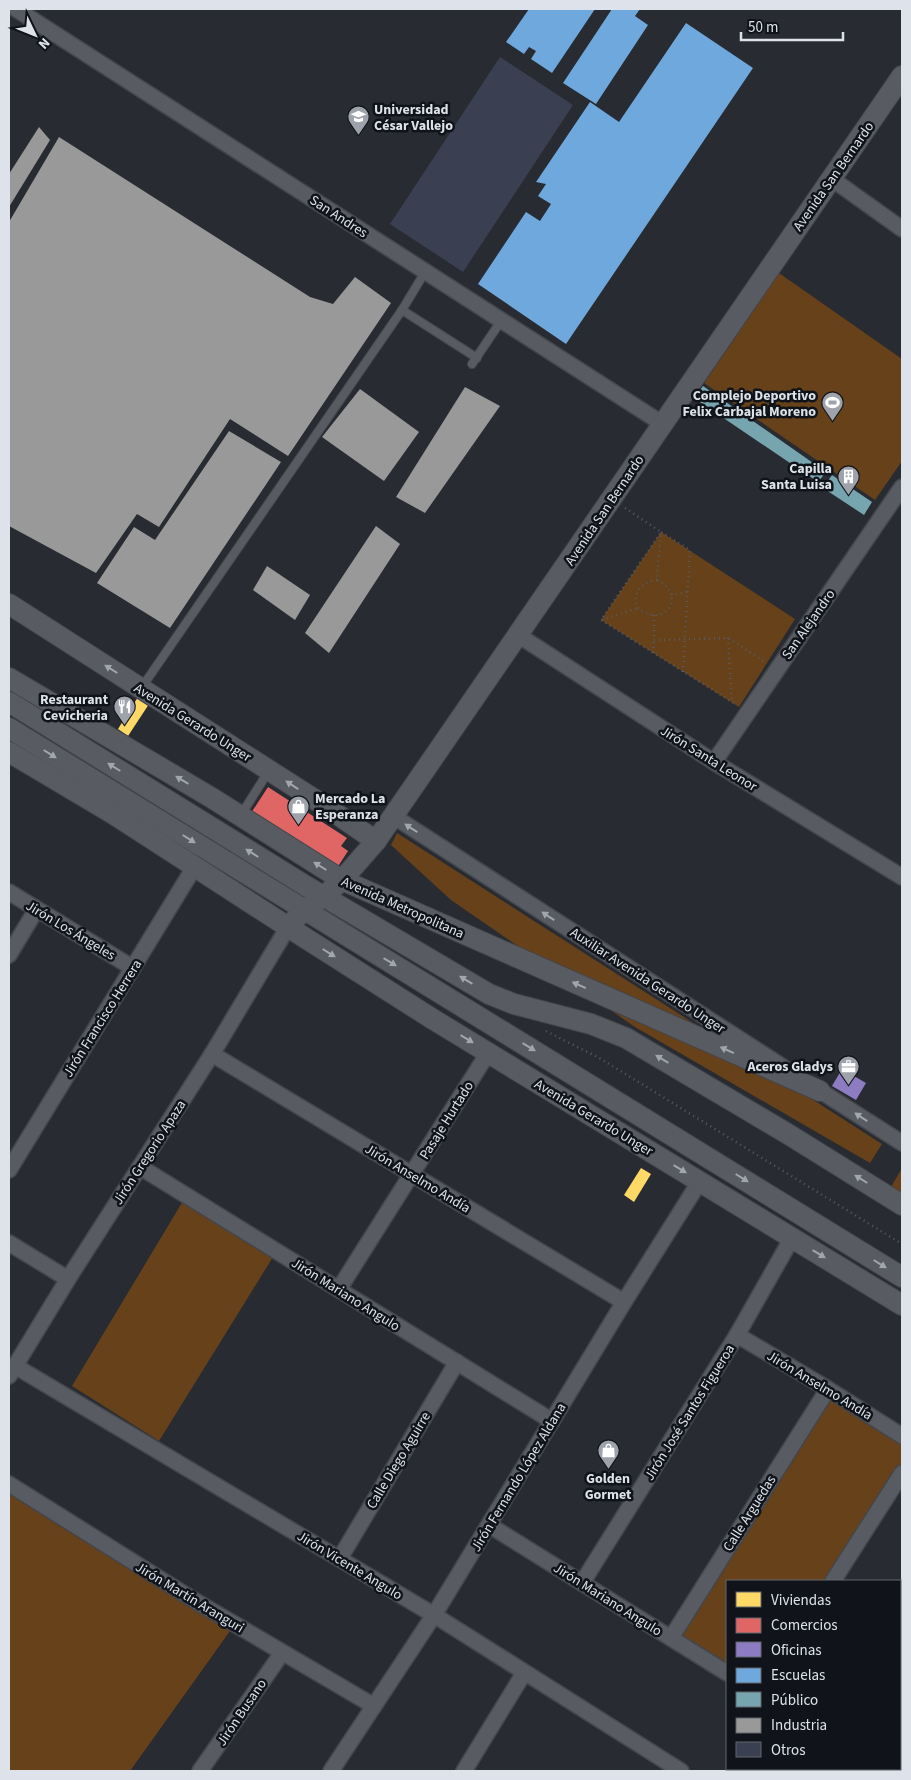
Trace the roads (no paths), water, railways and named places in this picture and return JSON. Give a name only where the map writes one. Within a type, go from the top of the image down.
[{"type":"street","name":"San Andres","points":[[16,9],[663,424]]},
{"type":"street","name":"Avenida San Bernardo","points":[[288,928],[304,910],[342,880],[376,842],[902,76]]},
{"type":"street","points":[[832,179],[902,229]]},
{"type":"street","name":"San Alejandro","points":[[714,762],[902,487]]},
{"type":"street","name":"Avenida Gerardo Unger","points":[[9,604],[270,770],[376,842]]},
{"type":"street","name":"Jirón Santa Leonor","points":[[518,635],[714,762],[902,877]]},
{"type":"street","name":"Avenida Metropolitana","points":[[9,678],[240,816],[342,880],[820,1091]]},
{"type":"street","name":"Avenida Metropolitana","points":[[9,702],[324,896]]},
{"type":"street","points":[[9,728],[304,910]]},
{"type":"street","points":[[9,752],[115,814],[288,928]]},
{"type":"street","name":"Auxiliar Avenida Gerardo Unger","points":[[393,816],[902,1143]]},
{"type":"street","name":"Jirón Francisco Herrera","points":[[9,1170],[78,1054],[195,866]]},
{"type":"street","name":"Jirón Los Ángeles","points":[[9,892],[133,968]]},
{"type":"street","points":[[324,896],[489,994],[522,1007],[591,1024],[626,1038],[788,1134],[902,1205]]},
{"type":"street","points":[[9,955],[36,910]]},
{"type":"street","name":"Avenida Gerardo Unger","points":[[304,910],[902,1277]]},
{"type":"street","name":"Avenida Gerardo Unger","points":[[288,928],[902,1305]]},
{"type":"street","name":"Jirón Gregorio Apaza","points":[[12,1371],[68,1278],[212,1054],[288,928]]},
{"type":"street","name":"Pasaje Hurtado","points":[[339,1290],[488,1052]]},
{"type":"street","name":"Jirón Anselmo Andía","points":[[212,1054],[624,1302]]},
{"type":"street","name":"Jirón Mariano Angulo","points":[[140,1167],[552,1421]]},
{"type":"street","name":"Jirón Fernando López Aldana","points":[[331,1771],[434,1615],[624,1302],[700,1181]]},
{"type":"street","name":"Jirón José Santos Figueroa","points":[[582,1583],[737,1335],[792,1238]]},
{"type":"street","points":[[9,1243],[68,1278]]},
{"type":"street","name":"Jirón Anselmo Andía","points":[[737,1335],[902,1436]]},
{"type":"street","name":"Calle Diego Aguirre","points":[[340,1558],[457,1362]]},
{"type":"street","name":"Jirón Vicente Angulo","points":[[12,1371],[340,1558],[681,1771]]},
{"type":"street","name":"Calle Arguedas","points":[[671,1638],[828,1389]]},
{"type":"street","points":[[835,1580],[902,1473]]},
{"type":"street","name":"Jirón Martín Aranguri","points":[[9,1484],[197,1602],[374,1706]]},
{"type":"street","name":"Jirón Mariano Angulo","points":[[489,1525],[726,1672]]},
{"type":"street","name":"Jirón Busano","points":[[200,1771],[282,1652]]},
{"type":"street","points":[[469,1769],[524,1673]]},
{"type":"lane","points":[[141,689],[402,310],[425,272]]},
{"type":"lane","points":[[402,310],[474,361],[502,321]]},
{"type":"lane","points":[[240,816],[270,770]]},
{"type":"place","name":"Universidad César Vallejo","points":[[358,136]]},
{"type":"place","name":"Complejo Deportivo Felix Carbajal Moreno","points":[[832,422]]},
{"type":"place","name":"Capilla Santa Luisa","points":[[848,495]]},
{"type":"place","name":"Restaurant Cevicheria","points":[[124,726]]},
{"type":"place","name":"Mercado La Esperanza","points":[[299,825]]},
{"type":"place","name":"Aceros Gladys","points":[[849,1085]]},
{"type":"place","name":"Golden Gormet","points":[[608,1469]]}]
